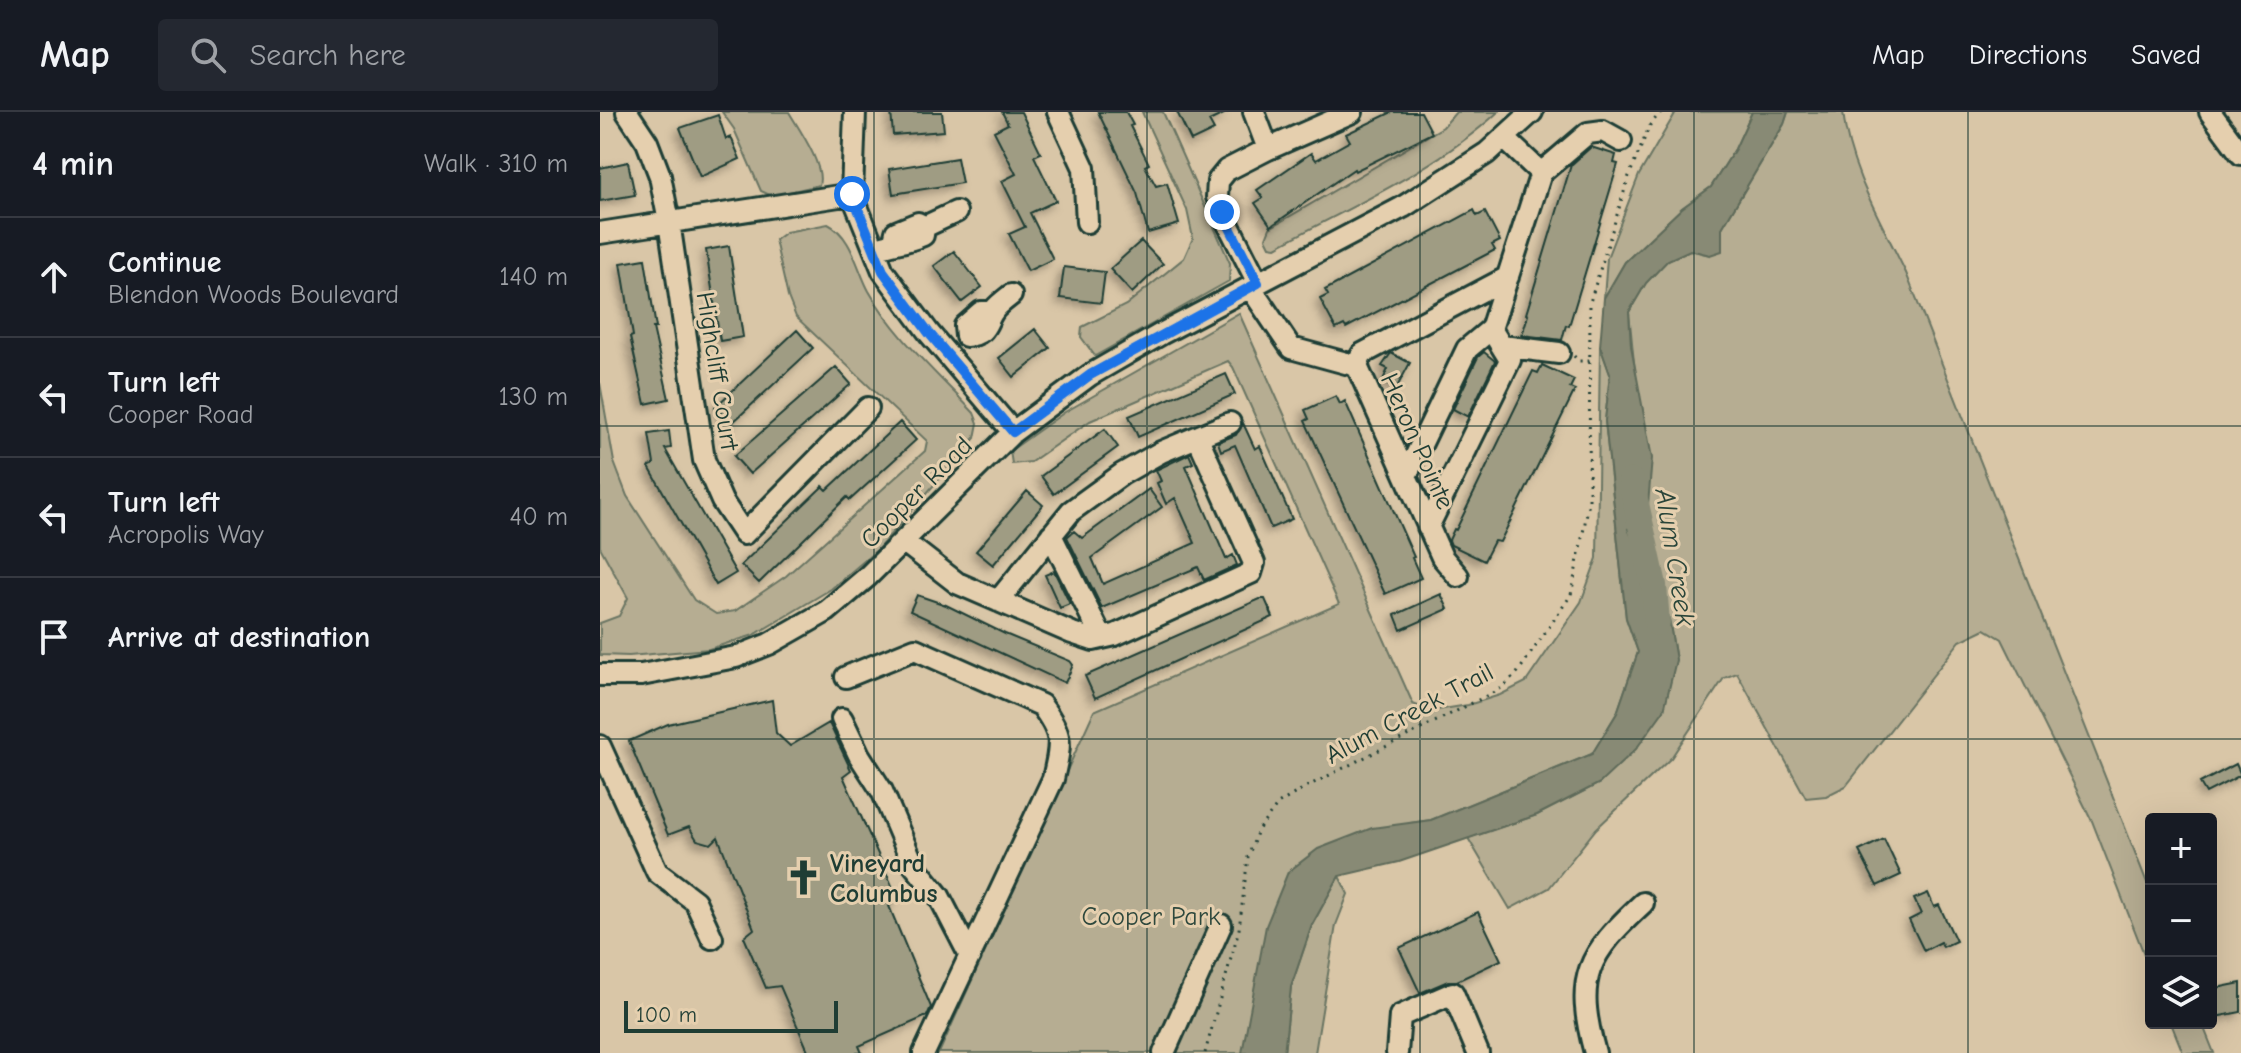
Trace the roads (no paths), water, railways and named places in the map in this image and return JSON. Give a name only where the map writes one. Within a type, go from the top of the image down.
[{"type":"street","points":[[627,112],[647,142],[660,176],[669,222]]},
{"type":"street","points":[[855,112],[852,194],[884,245],[883,271],[945,352],[1013,432]]},
{"type":"street","points":[[1058,112],[1084,168],[1087,222]]},
{"type":"street","points":[[1254,112],[1268,149],[1352,112]]},
{"type":"street","name":"Cooper Road","points":[[600,675],[641,675],[736,657],[769,644],[827,611],[867,577],[1013,432],[1090,375],[1403,207],[1487,153],[1532,112]]},
{"type":"street","points":[[2210,112],[2241,154]]},
{"type":"street","points":[[1428,527],[1510,360],[1496,337],[1508,277],[1541,173],[1588,133],[1603,131],[1621,141]]},
{"type":"street","points":[[1504,138],[1541,173]]},
{"type":"street","name":"Heron Pointe","points":[[1268,149],[1227,170],[1218,181],[1217,197],[1222,212],[1254,285],[1291,348],[1357,366],[1361,382],[1442,557],[1458,576]]},
{"type":"street","points":[[600,233],[852,194]]},
{"type":"street","points":[[884,245],[904,243],[923,235],[924,227],[956,212]]},
{"type":"street","name":"Highcliff Court","points":[[669,222],[704,460],[722,501],[744,534],[868,408]]},
{"type":"street","points":[[1357,366],[1362,354],[1508,277]]},
{"type":"street","points":[[945,352],[966,336],[965,326],[981,312],[992,312],[1011,295]]},
{"type":"street","points":[[1406,476],[1467,349],[1496,337],[1559,353]]},
{"type":"street","points":[[998,601],[1071,511],[1122,474],[1161,452],[1230,423]]},
{"type":"street","points":[[903,541],[957,583],[1093,640],[1115,635],[1251,573],[1254,568],[1198,438]]},
{"type":"street","points":[[1051,535],[1102,638]]},
{"type":"street","points":[[846,677],[915,649],[1041,705],[1052,720],[1061,745],[1053,779],[924,1053]]},
{"type":"street","points":[[842,719],[859,755],[882,791],[913,864],[939,896],[970,956]]},
{"type":"street","points":[[600,746],[657,872],[695,901],[712,938]]},
{"type":"street","points":[[1595,1053],[1584,998],[1587,974],[1597,950],[1643,903]]},
{"type":"street","points":[[1164,1053],[1221,925]]},
{"type":"street","points":[[1397,1053],[1400,1016],[1453,993],[1478,1053]]},
{"type":"waterway","name":"Alum Creek","points":[[1631,481],[1654,585],[1657,623]]},
{"type":"place","name":"Vineyard Columbus","points":[[804,878]]},
{"type":"park label","name":"Cooper Park","points":[[1151,916]]}]
